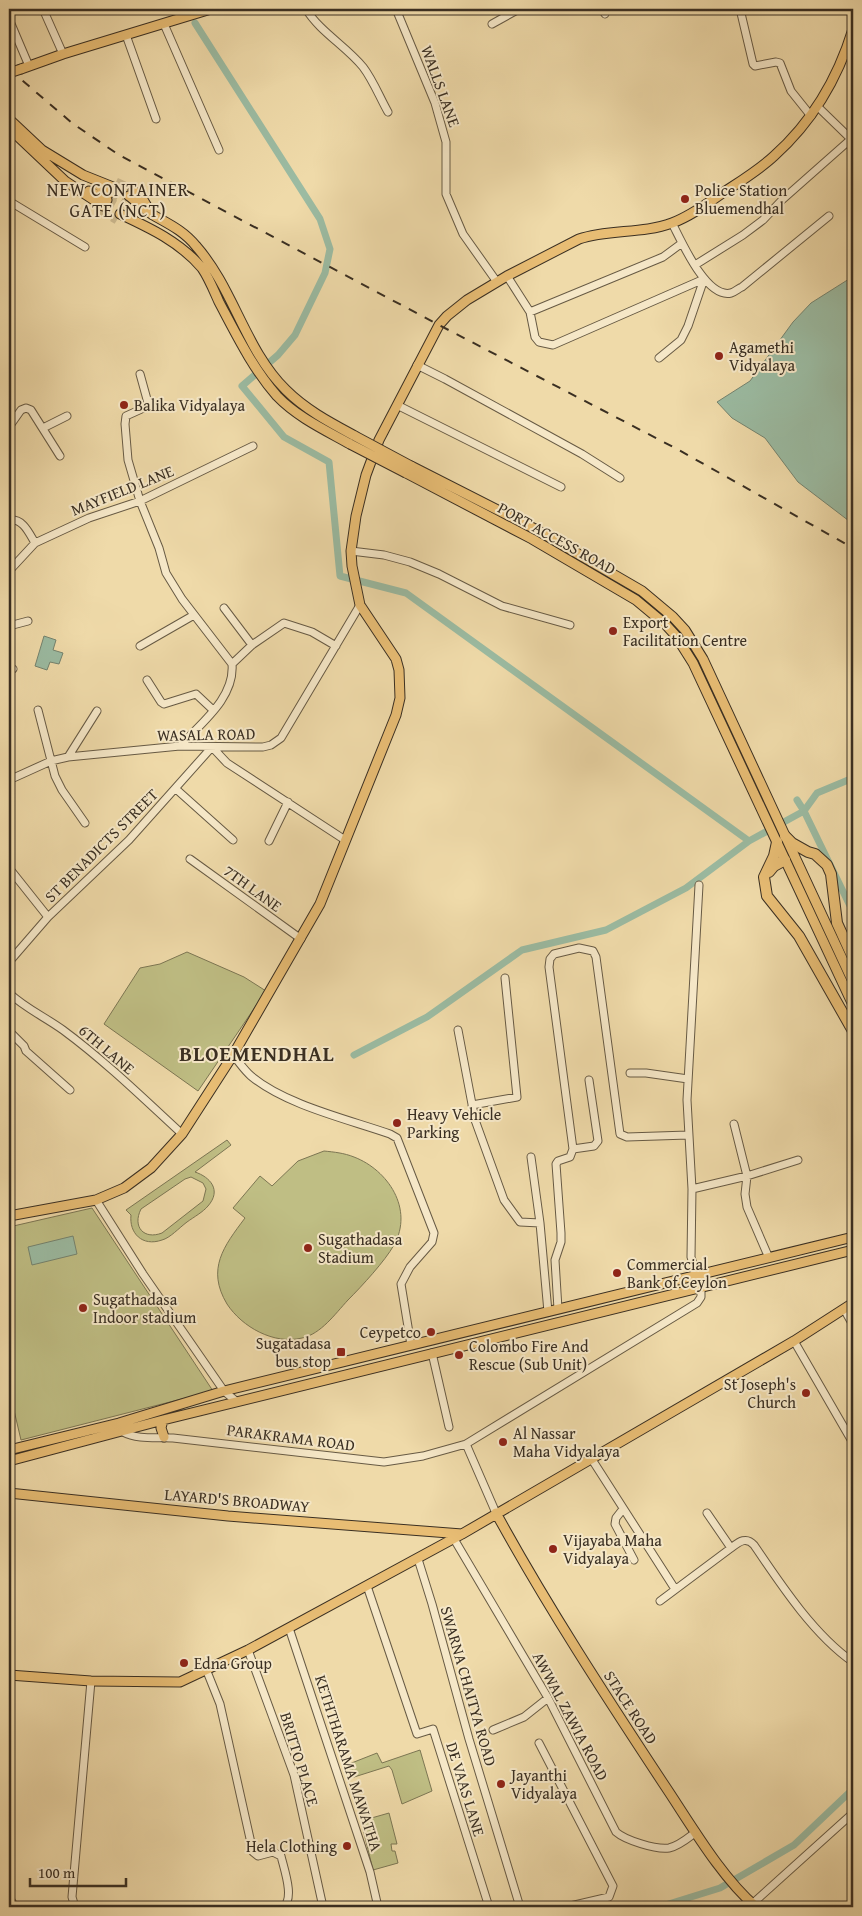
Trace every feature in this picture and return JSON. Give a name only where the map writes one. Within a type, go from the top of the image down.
[{"type":"highway","points":[[853,958],[838,923],[831,874],[827,865],[815,854],[781,839],[764,878],[766,896],[795,930],[853,1031]]},
{"type":"highway","points":[[764,884],[774,866],[789,858],[808,852]]},
{"type":"main road","points":[[9,73],[63,54],[164,24],[186,13],[211,9]]},
{"type":"main road","points":[[9,1216],[96,1200],[124,1188],[151,1168],[182,1134],[233,1055],[320,904],[389,735],[400,698],[396,659],[360,605],[352,566],[356,516],[366,475],[379,440],[438,325],[468,300],[497,282],[579,239],[591,235],[672,223],[704,205],[773,157],[818,108],[839,66],[853,29]]},
{"type":"main road","points":[[9,120],[42,150],[82,175],[108,196]]},
{"type":"main road","points":[[9,128],[66,182],[108,196]]},
{"type":"main road","points":[[82,175],[104,177],[108,196]]},
{"type":"main road","points":[[125,205],[142,198],[152,215]]},
{"type":"main road","name":"PORT ACCESS ROAD","points":[[125,205],[152,215],[180,230],[196,245],[224,286],[266,382],[277,396],[290,408],[320,427],[353,440]]},
{"type":"main road","name":"PORT ACCESS ROAD","points":[[125,205],[146,226],[188,254],[203,269],[250,348],[286,391],[353,440],[618,588],[651,610],[666,624],[693,663],[761,806],[781,839]]},
{"type":"main road","name":"PORT ACCESS ROAD","points":[[408,470],[537,530],[642,591],[673,617],[684,630],[702,659],[769,800],[781,839],[853,1005]]},
{"type":"main road","name":"PORT ACCESS ROAD","points":[[789,858],[853,982]]},
{"type":"main road","points":[[9,1461],[121,1427],[224,1391],[853,1237]]},
{"type":"main road","points":[[9,1450],[163,1420],[853,1250]]},
{"type":"main road","points":[[697,1276],[701,1288]]},
{"type":"main road","points":[[9,1675],[91,1681],[180,1682],[248,1650],[418,1559],[794,1341],[853,1303]]},
{"type":"main road","points":[[163,1420],[160,1428],[164,1438]]},
{"type":"main road","name":"LAYARD'S BROADWAY","points":[[9,1493],[228,1516],[458,1536]]},
{"type":"main road","name":"STACE ROAD","points":[[496,1513],[522,1561],[604,1695],[696,1832],[724,1871],[754,1906]]},
{"type":"street","points":[[43,9],[63,54]]},
{"type":"street","points":[[306,9],[313,21],[341,44],[364,68],[388,112]]},
{"type":"street","name":"WALLS LANE","points":[[396,9],[435,103],[446,142],[446,194],[464,234],[497,282]]},
{"type":"street","points":[[492,24],[519,9]]},
{"type":"street","points":[[740,9],[753,64],[755,66],[771,62],[780,63],[791,91],[812,116]]},
{"type":"street","points":[[9,19],[25,67]]},
{"type":"street","points":[[164,24],[219,150]]},
{"type":"street","points":[[126,35],[156,119]]},
{"type":"street","points":[[695,265],[743,235],[762,220],[782,200],[852,140],[818,108]]},
{"type":"street","points":[[9,201],[85,247]]},
{"type":"street","points":[[672,223],[704,279],[715,288],[731,293],[742,287],[829,216]]},
{"type":"street","points":[[530,312],[663,257],[682,243]]},
{"type":"street","points":[[507,276],[530,312],[535,337],[539,342],[553,345],[704,279]]},
{"type":"street","points":[[659,358],[681,340],[688,326],[704,279]]},
{"type":"street","points":[[417,365],[445,378],[573,449],[620,478]]},
{"type":"street","points":[[140,374],[148,403],[146,406],[126,416],[125,424],[128,460],[140,501],[159,548],[166,573],[194,615],[232,664],[233,673],[228,688],[213,710],[180,746]]},
{"type":"street","points":[[397,405],[561,487]]},
{"type":"street","points":[[9,427],[18,412],[26,408],[31,410],[60,456]]},
{"type":"street","points":[[43,428],[68,416]]},
{"type":"street","name":"MAYFIELD LANE","points":[[35,543],[89,518],[140,501],[253,446]]},
{"type":"street","points":[[9,520],[15,519],[20,522],[35,543],[9,571]]},
{"type":"street","points":[[352,551],[384,555],[410,562],[439,574],[502,606],[570,625]]},
{"type":"street","name":"WASALA ROAD","points":[[9,780],[68,756],[180,746],[263,747],[271,745],[281,738],[360,605]]},
{"type":"street","points":[[224,608],[252,645]]},
{"type":"street","points":[[140,646],[194,615]]},
{"type":"street","points":[[9,626],[28,621]]},
{"type":"street","points":[[232,664],[252,645],[284,623],[312,632],[336,646]]},
{"type":"street","points":[[147,680],[164,704],[196,694],[213,710]]},
{"type":"street","points":[[38,710],[55,776],[62,790],[85,823]]},
{"type":"street","points":[[68,756],[97,711]]},
{"type":"street","points":[[212,747],[226,763],[345,840]]},
{"type":"street","name":"ST BENADICTS STREET","points":[[9,962],[48,917],[130,840],[212,747]]},
{"type":"street","points":[[176,789],[233,840]]},
{"type":"street","points":[[269,841],[288,802]]},
{"type":"street","name":"7TH LANE","points":[[190,859],[301,939]]},
{"type":"street","points":[[9,868],[48,917]]},
{"type":"street","points":[[697,1276],[691,1257],[692,1189],[688,1135],[688,1079],[699,885]]},
{"type":"street","points":[[558,1309],[555,1260],[562,1242],[562,1234],[556,1164],[570,1157],[573,1149],[549,968],[550,959],[554,954],[579,948],[593,951],[596,957],[620,1134],[628,1137],[688,1135]]},
{"type":"street","points":[[472,1105],[517,1097],[506,978]]},
{"type":"street","name":"6TH LANE","points":[[9,993],[33,1012],[62,1029],[114,1071],[182,1134]]},
{"type":"street","points":[[458,1030],[475,1120],[504,1200],[520,1222],[540,1223]]},
{"type":"street","points":[[9,1031],[24,1046],[26,1052],[70,1090]]},
{"type":"street","points":[[233,1055],[250,1075],[274,1091],[311,1107],[390,1134],[396,1138],[434,1233],[432,1242],[410,1267],[401,1284],[411,1345]]},
{"type":"street","points":[[630,1073],[646,1073],[688,1079]]},
{"type":"street","points":[[573,1149],[594,1146],[598,1141],[589,1080]]},
{"type":"street","points":[[734,1124],[747,1176],[745,1194],[747,1207],[769,1258]]},
{"type":"street","points":[[531,1157],[540,1223],[548,1312]]},
{"type":"street","points":[[692,1189],[747,1176],[798,1160]]},
{"type":"street","points":[[96,1200],[143,1274],[224,1391],[237,1402]]},
{"type":"street","name":"PARAKRAMA ROAD","points":[[121,1427],[141,1437],[384,1462],[423,1456],[466,1444],[697,1303],[701,1297],[701,1288]]},
{"type":"street","points":[[844,1309],[853,1325]]},
{"type":"street","points":[[794,1341],[853,1443]]},
{"type":"street","points":[[432,1353],[449,1427]]},
{"type":"street","points":[[466,1444],[496,1513]]},
{"type":"street","points":[[591,1458],[676,1589]]},
{"type":"street","points":[[623,1509],[615,1520],[615,1524],[634,1560]]},
{"type":"street","points":[[707,1513],[731,1548]]},
{"type":"street","name":"AWWAL ZAWIA ROAD","points":[[458,1536],[548,1698],[616,1832],[622,1838],[668,1848],[678,1845],[696,1832]]},
{"type":"street","points":[[660,1602],[743,1540],[752,1542],[794,1601],[821,1633],[853,1662]]},
{"type":"street","name":"SWARNA CHAITYA ROAD","points":[[418,1559],[469,1739],[520,1907]]},
{"type":"street","name":"DE VAAS LANE","points":[[367,1586],[417,1734],[433,1730],[488,1907]]},
{"type":"street","name":"KETHTHARAMA MAWATHA","points":[[289,1628],[370,1872],[378,1907]]},
{"type":"street","name":"BRITTO PLACE","points":[[248,1650],[294,1775],[323,1907]]},
{"type":"street","points":[[206,1669],[220,1704],[253,1852],[258,1856],[273,1852],[281,1856],[290,1896],[283,1907]]},
{"type":"street","points":[[75,1907],[72,1897],[91,1681]]},
{"type":"street","points":[[493,1730],[524,1717],[548,1698]]},
{"type":"street","points":[[539,1743],[613,1886],[610,1897],[566,1907]]},
{"type":"street","points":[[754,1906],[853,1812]]},
{"type":"street","points":[[9,1897],[15,1907]]},
{"type":"shaded area","points":[[853,272],[853,524],[798,482],[765,438],[732,418],[717,402],[750,381],[793,322],[811,303],[849,279]]},
{"type":"shaded area","points":[[44,636],[56,640],[53,650],[63,653],[59,664],[50,662],[47,670],[35,666]]},
{"type":"shaded area","points":[[187,952],[244,977],[266,991],[198,1091],[104,1024],[140,968],[160,964]]},
{"type":"shaded area","points":[[227,1140],[231,1145],[195,1172],[205,1177],[214,1190],[214,1195],[208,1206],[168,1237],[155,1242],[148,1242],[138,1237],[132,1227],[131,1215],[126,1210]],"holes":[[[191,1177],[203,1183],[206,1189],[203,1201],[162,1233],[150,1235],[141,1230],[138,1221],[141,1209],[185,1179]]]},
{"type":"shaded area","name":"Sugathadasa Stadium","points":[[324,1151],[354,1157],[377,1171],[387,1181],[399,1205],[401,1218],[399,1231],[394,1245],[379,1266],[321,1328],[302,1338],[281,1339],[250,1327],[233,1312],[227,1304],[218,1280],[220,1258],[230,1238],[245,1218],[233,1208],[260,1176],[272,1186],[298,1161]]},
{"type":"shaded area","name":"Sugathadasa Indoor stadium","points":[[92,1208],[213,1391],[21,1440],[9,1389],[9,1227]]},
{"type":"shaded area","points":[[73,1236],[77,1254],[32,1265],[28,1247]]},
{"type":"shaded area","points":[[420,1750],[432,1791],[402,1804],[392,1770],[389,1766],[351,1778],[349,1764],[377,1753],[382,1763]]},
{"type":"shaded area","points":[[389,1813],[397,1844],[391,1844],[392,1851],[395,1851],[398,1863],[373,1870],[361,1821]]},
{"type":"waterway","points":[[195,23],[320,219],[330,249],[325,273],[295,335],[278,355],[242,386],[284,437],[329,462],[340,576],[406,593],[749,841],[686,888],[606,930],[522,950],[427,1017],[354,1055]]},
{"type":"waterway","points":[[749,841],[804,811],[817,793],[853,778]]},
{"type":"waterway","points":[[797,800],[853,912]]},
{"type":"waterway","points":[[659,1907],[720,1888],[794,1845],[853,1789]]},
{"type":"tunnel","points":[[116,182],[133,190]]},
{"type":"tunnel","points":[[113,187],[129,196]]},
{"type":"tunnel","points":[[110,193],[126,202]]},
{"type":"tunnel","points":[[107,200],[123,209]]},
{"type":"tunnel","points":[[101,210],[117,220]]},
{"type":"railway","points":[[9,69],[72,123],[119,155],[677,449],[853,548]]},
{"type":"place","name":"Police Station Bluemendhal","points":[[685,199]]},
{"type":"place","name":"Agamethi Vidyalaya","points":[[719,356]]},
{"type":"place","name":"Balika Vidyalaya","points":[[124,405]]},
{"type":"place","name":"Export Facilitation Centre","points":[[613,631]]},
{"type":"place","name":"Heavy Vehicle Parking","points":[[397,1123]]},
{"type":"place","name":"Sugathadasa Stadium","points":[[308,1248]]},
{"type":"place","name":"Commercial Bank of Ceylon","points":[[617,1273]]},
{"type":"place","name":"Sugathadasa Indoor stadium","points":[[83,1308]]},
{"type":"place","name":"Ceypetco","points":[[431,1332]]},
{"type":"place","name":"Sugatadasa bus stop","points":[[341,1352]]},
{"type":"place","name":"Colombo Fire And Rescue (Sub Unit)","points":[[459,1355]]},
{"type":"place","name":"St Joseph's Church","points":[[806,1393]]},
{"type":"place","name":"Al Nassar Maha Vidyalaya","points":[[503,1442]]},
{"type":"place","name":"Vijayaba Maha Vidyalaya","points":[[553,1549]]},
{"type":"place","name":"Edna Group","points":[[184,1663]]},
{"type":"place","name":"Jayanthi Vidyalaya","points":[[501,1784]]},
{"type":"place","name":"Hela Clothing","points":[[347,1846]]},
{"type":"district","name":"NEW CONTAINER GATE (NCT)","points":[[118,200]]},
{"type":"district","name":"BLOEMENDHAL","points":[[257,1054]]}]
